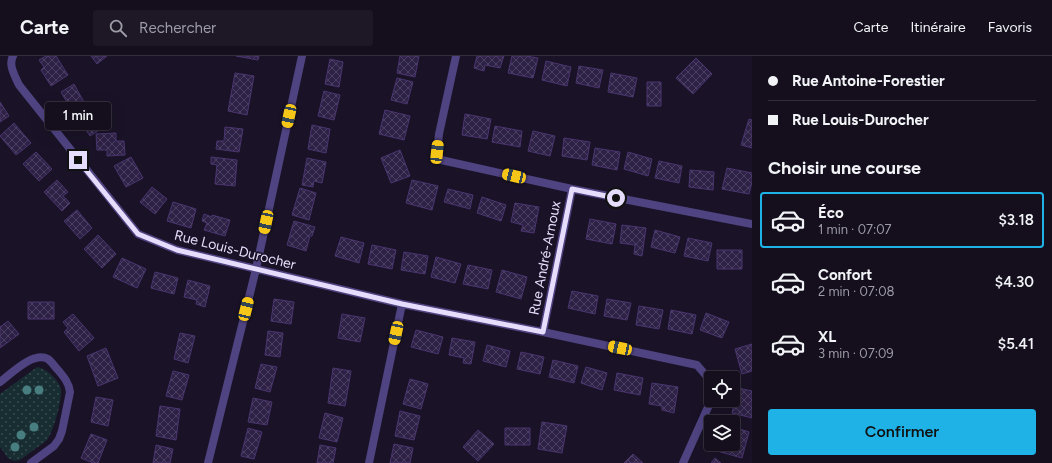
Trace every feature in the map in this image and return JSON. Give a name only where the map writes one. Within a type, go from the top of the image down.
[{"type":"street","name":"Rue Louis-Durocher","points":[[14,56],[12,59],[12,70],[19,85],[138,234],[177,250],[402,304],[697,365],[709,379],[709,405],[683,463]]},
{"type":"street","points":[[208,463],[256,269],[302,56]]},
{"type":"street","points":[[456,56],[439,134],[437,152],[441,160],[572,189],[752,224]]},
{"type":"street","name":"Rue André-Arnoux","points":[[543,332],[572,189]]},
{"type":"street","points":[[369,463],[402,304]]},
{"type":"street","points":[[0,382],[29,360],[38,357],[45,358],[50,361],[65,378],[68,385],[70,392],[61,436],[54,446],[31,463]]},
{"type":"green space","points":[[37,367],[48,372],[60,386],[61,395],[59,409],[49,437],[46,441],[20,460],[14,461],[8,458],[0,447],[0,394]]},
{"type":"building","points":[[46,56],[56,56],[68,75],[51,86],[41,70],[44,67],[39,60]]},
{"type":"building","points":[[91,56],[107,56],[97,64]]},
{"type":"building","points":[[236,56],[259,56],[258,60]]},
{"type":"building","points":[[400,56],[419,56],[415,77],[397,73]]},
{"type":"building","points":[[477,56],[504,56],[500,68],[485,65],[484,71],[474,68]]},
{"type":"building","points":[[512,56],[538,58],[533,78],[508,73]]},
{"type":"building","points":[[696,58],[712,74],[693,94],[676,78]]},
{"type":"building","points":[[330,59],[343,62],[339,87],[325,84]]},
{"type":"building","points":[[546,61],[571,67],[567,86],[542,80]]},
{"type":"building","points":[[579,66],[603,70],[599,88],[576,83]]},
{"type":"building","points":[[235,73],[254,76],[247,115],[228,111]]},
{"type":"building","points":[[611,73],[637,78],[633,97],[608,92]]},
{"type":"building","points":[[397,78],[413,82],[407,104],[391,100]]},
{"type":"building","points":[[647,82],[661,82],[661,106],[647,106]]},
{"type":"building","points":[[74,84],[85,104],[72,111],[61,92]]},
{"type":"building","points":[[324,91],[340,95],[334,120],[318,116]]},
{"type":"building","points":[[0,102],[9,116],[0,122]]},
{"type":"building","points":[[92,108],[104,127],[90,136],[77,117]]},
{"type":"building","points":[[385,110],[410,116],[404,140],[379,134]]},
{"type":"building","points":[[465,114],[491,119],[487,139],[462,135]]},
{"type":"building","points":[[749,119],[752,120],[752,148],[741,145]]},
{"type":"building","points":[[14,123],[31,143],[16,155],[0,136]]},
{"type":"building","points":[[312,125],[330,129],[326,153],[308,149]]},
{"type":"building","points":[[495,126],[522,131],[520,147],[492,142]]},
{"type":"building","points":[[225,127],[243,129],[239,152],[216,149],[217,141],[224,141]]},
{"type":"building","points":[[533,131],[555,136],[550,156],[528,151]]},
{"type":"building","points":[[116,133],[116,141],[124,141],[125,155],[107,156],[107,150],[97,150],[96,134]]},
{"type":"building","points":[[564,138],[590,142],[587,160],[562,156]]},
{"type":"building","points":[[595,148],[620,152],[617,170],[592,165]]},
{"type":"building","points":[[400,150],[410,176],[391,183],[381,158]]},
{"type":"building","points":[[36,152],[52,169],[39,181],[23,164]]},
{"type":"building","points":[[628,152],[652,159],[648,176],[624,169]]},
{"type":"building","points":[[131,157],[143,178],[126,187],[114,166]]},
{"type":"building","points":[[211,157],[237,160],[235,186],[215,184],[217,165],[211,164]]},
{"type":"building","points":[[307,158],[326,162],[322,183],[314,181],[313,187],[302,185]]},
{"type":"building","points":[[659,161],[682,166],[679,183],[655,178]]},
{"type":"building","points":[[727,168],[752,173],[752,182],[749,194],[722,189]]},
{"type":"building","points":[[690,170],[714,172],[713,190],[689,187]]},
{"type":"building","points":[[57,180],[68,192],[63,196],[70,203],[62,211],[44,192]]},
{"type":"building","points":[[412,180],[438,186],[432,210],[406,203]]},
{"type":"building","points":[[152,187],[167,199],[155,214],[140,202]]},
{"type":"building","points":[[300,188],[316,193],[309,220],[292,215]]},
{"type":"building","points":[[448,189],[473,195],[470,209],[444,202]]},
{"type":"building","points":[[482,197],[506,205],[501,221],[477,213]]},
{"type":"building","points":[[173,202],[196,209],[191,228],[167,221]]},
{"type":"building","points":[[515,203],[539,207],[534,233],[521,231],[523,225],[511,222]]},
{"type":"building","points":[[77,210],[92,228],[80,239],[64,221]]},
{"type":"building","points":[[204,214],[230,220],[225,236],[204,230],[207,223],[202,221]]},
{"type":"building","points":[[590,219],[616,224],[612,244],[586,239]]},
{"type":"building","points":[[294,221],[315,227],[312,236],[310,236],[306,251],[287,245]]},
{"type":"building","points":[[622,225],[646,228],[642,256],[634,254],[635,245],[620,243]]},
{"type":"building","points":[[655,230],[680,237],[675,253],[651,247]]},
{"type":"building","points":[[98,235],[116,254],[102,268],[84,249]]},
{"type":"building","points":[[341,237],[364,243],[359,263],[335,256]]},
{"type":"building","points":[[688,238],[712,243],[708,261],[684,256]]},
{"type":"building","points":[[372,245],[396,250],[392,269],[368,264]]},
{"type":"building","points":[[717,250],[742,250],[742,269],[717,269]]},
{"type":"building","points":[[404,252],[428,256],[425,274],[401,270]]},
{"type":"building","points":[[436,257],[461,264],[455,283],[431,277]]},
{"type":"building","points":[[122,258],[146,269],[137,288],[113,277]]},
{"type":"building","points":[[468,265],[492,270],[488,289],[463,284]]},
{"type":"building","points":[[502,270],[527,277],[521,299],[496,292]]},
{"type":"building","points":[[155,272],[178,278],[174,294],[151,288]]},
{"type":"building","points":[[188,280],[210,286],[205,307],[196,304],[197,300],[184,297]]},
{"type":"building","points":[[572,291],[598,296],[595,314],[568,308]]},
{"type":"building","points":[[274,299],[294,302],[291,324],[271,321]]},
{"type":"building","points":[[607,299],[631,303],[627,320],[604,316]]},
{"type":"building","points":[[28,302],[54,302],[54,319],[28,319]]},
{"type":"building","points":[[639,306],[663,310],[659,329],[636,325]]},
{"type":"building","points":[[671,310],[696,315],[692,334],[668,329]]},
{"type":"building","points":[[706,313],[729,322],[722,338],[700,330]]},
{"type":"building","points":[[73,314],[94,338],[79,351],[64,332],[68,328],[63,322]]},
{"type":"building","points":[[342,314],[365,318],[360,342],[338,338]]},
{"type":"building","points":[[8,321],[19,334],[0,348],[0,327]]},
{"type":"building","points":[[416,330],[443,337],[438,354],[411,347]]},
{"type":"building","points":[[268,331],[283,333],[280,357],[265,355]]},
{"type":"building","points":[[180,333],[195,336],[188,363],[174,359]]},
{"type":"building","points":[[452,338],[475,342],[471,364],[463,363],[464,358],[449,355]]},
{"type":"building","points":[[752,344],[752,371],[742,374],[735,349]]},
{"type":"building","points":[[487,345],[510,351],[506,367],[483,361]]},
{"type":"building","points":[[106,348],[118,378],[98,386],[87,356]]},
{"type":"building","points":[[521,352],[544,357],[540,374],[517,369]]},
{"type":"building","points":[[553,360],[578,366],[574,383],[549,377]]},
{"type":"building","points":[[261,364],[277,367],[270,392],[255,388]]},
{"type":"building","points":[[586,367],[607,373],[602,390],[581,383]]},
{"type":"building","points":[[333,368],[351,371],[345,406],[328,403]]},
{"type":"building","points":[[173,371],[189,375],[182,400],[166,396]]},
{"type":"building","points":[[617,373],[643,378],[640,395],[614,390]]},
{"type":"building","points":[[410,379],[428,384],[421,409],[403,404]]},
{"type":"building","points":[[652,383],[678,387],[674,413],[662,410],[662,406],[649,404]]},
{"type":"building","points":[[740,388],[752,391],[752,418],[732,413],[733,407],[740,407]]},
{"type":"building","points":[[96,397],[113,400],[108,426],[91,422]]},
{"type":"building","points":[[253,398],[272,402],[267,425],[248,422]]},
{"type":"building","points":[[160,406],[180,409],[176,440],[156,436]]},
{"type":"building","points":[[400,411],[420,416],[414,440],[395,436]]},
{"type":"building","points":[[325,413],[343,418],[337,442],[319,438]]},
{"type":"building","points":[[542,422],[567,426],[562,453],[538,449]]},
{"type":"building","points":[[248,428],[262,432],[254,459],[241,456]]},
{"type":"building","points":[[505,428],[530,428],[530,445],[505,445]]},
{"type":"building","points":[[740,429],[749,432],[742,458],[717,451],[740,451]]},
{"type":"building","points":[[478,430],[494,444],[478,461],[463,447]]},
{"type":"building","points":[[91,434],[107,440],[98,463],[93,463],[81,458]]},
{"type":"building","points":[[394,444],[413,448],[410,463],[390,463]]},
{"type":"building","points":[[156,445],[173,449],[170,463],[153,463]]},
{"type":"building","points":[[320,445],[336,448],[333,463],[317,463]]},
{"type":"building","points":[[633,454],[643,463],[624,463]]},
{"type":"building","points":[[715,458],[721,463],[711,463]]},
{"type":"route","points":[[78,160],[138,234],[177,250],[402,304],[543,332],[572,189],[616,198]]}]
